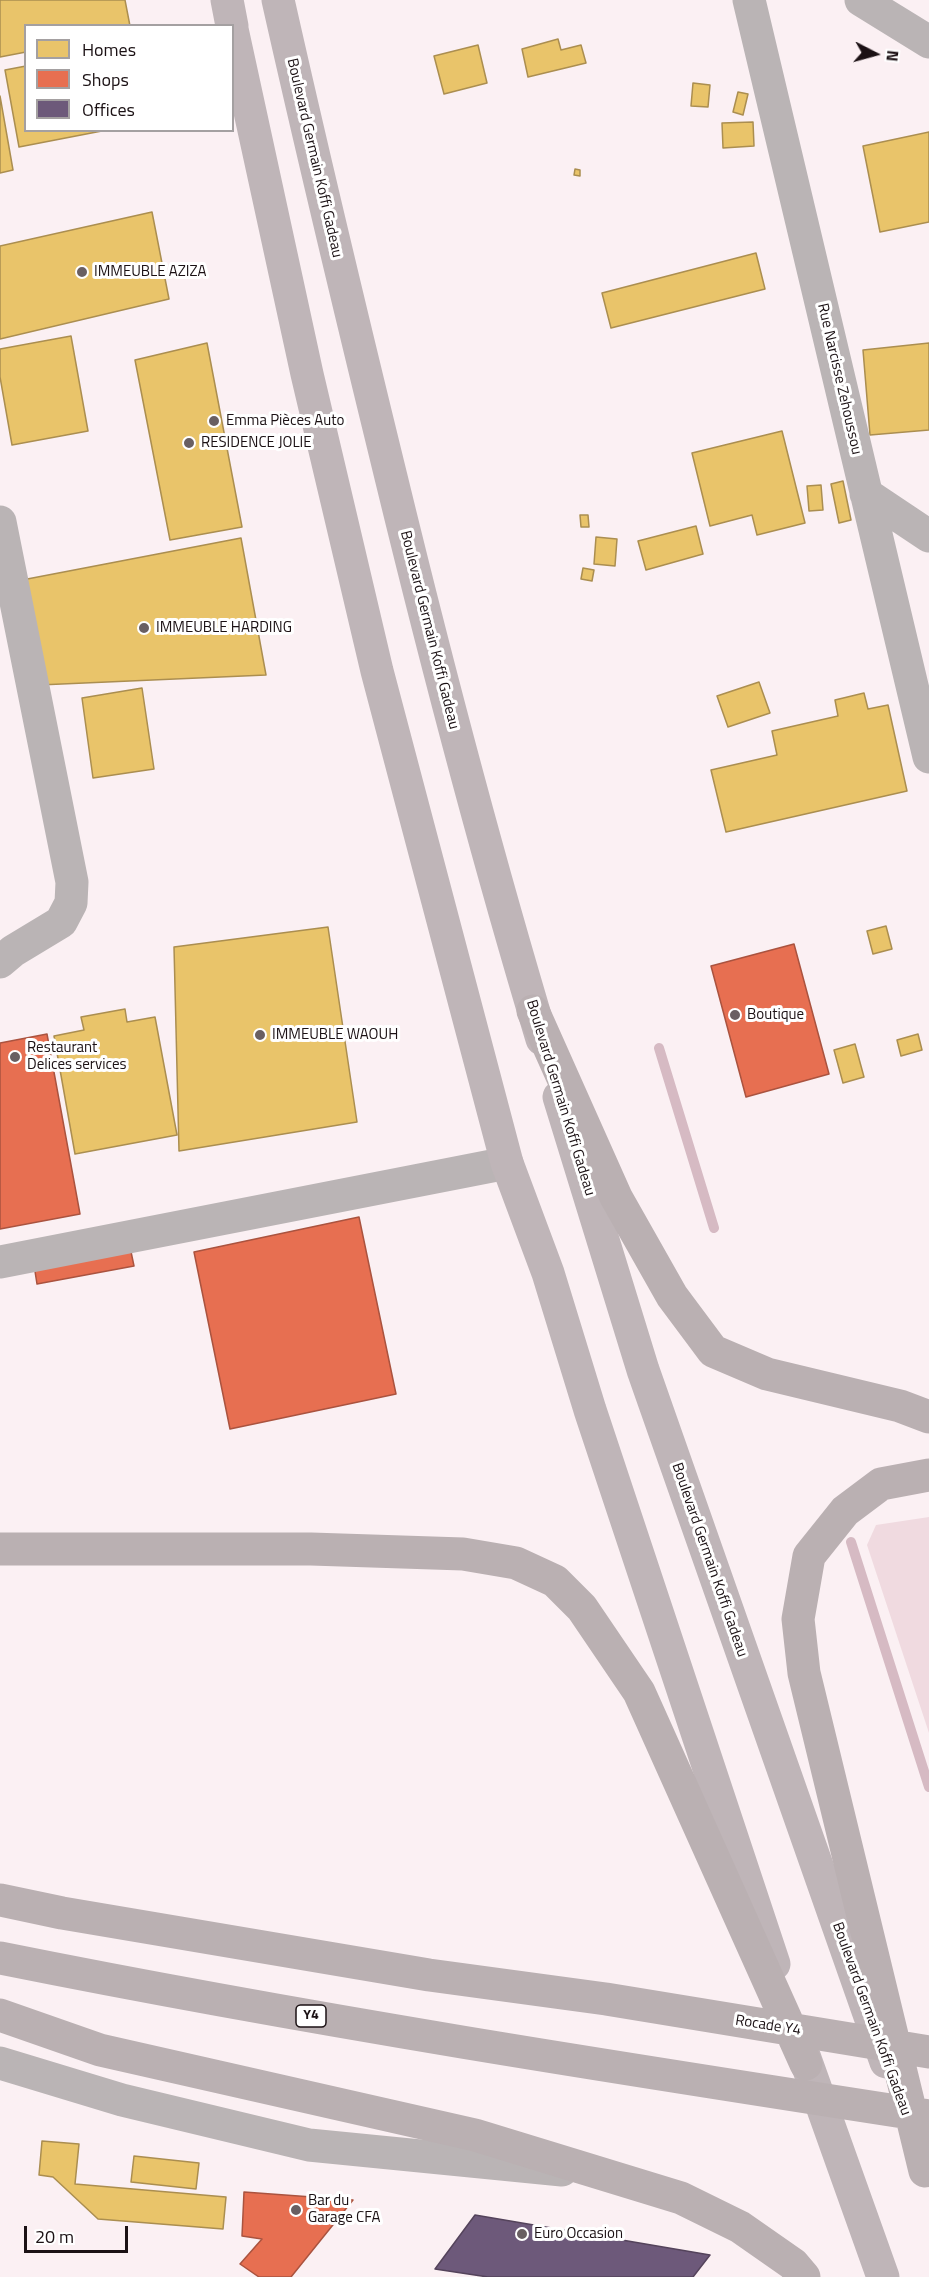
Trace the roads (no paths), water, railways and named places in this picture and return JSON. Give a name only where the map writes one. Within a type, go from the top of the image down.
[{"type":"highway","points":[[533,1011],[616,1197],[672,1296],[713,1351],[767,1374],[900,1406],[929,1417]]},
{"type":"highway","points":[[927,2177],[804,1673],[798,1619],[808,1556],[845,1511],[881,1484],[929,1475]]},
{"type":"highway","points":[[0,1549],[311,1549],[463,1554],[516,1563],[555,1581],[582,1608],[639,1692],[806,2064]]},
{"type":"highway","points":[[0,1889],[62,1913]]},
{"type":"highway","points":[[0,1900],[62,1913]]},
{"type":"highway","name":"Rocade Y4","points":[[62,1913],[429,1975],[606,2000],[929,2052]]},
{"type":"highway","name":"Y4","points":[[0,1958],[166,1991],[622,2069],[929,2116]]},
{"type":"highway","points":[[0,2015],[100,2050],[475,2135],[681,2198],[740,2227],[794,2265],[804,2277]]},
{"type":"main road","points":[[226,0],[231,24]]},
{"type":"main road","name":"Boulevard Germain Koffi Gadeau","points":[[278,0],[322,197],[429,631],[497,890],[533,1011],[643,1370],[927,2177]]},
{"type":"main road","points":[[234,36],[307,374],[377,671],[507,1163],[548,1273],[590,1410],[806,2064],[883,2277]]},
{"type":"street","name":"Rue Narcisse Zehoussou","points":[[749,0],[929,757]]},
{"type":"street","points":[[861,0],[929,42]]},
{"type":"street","points":[[866,494],[929,536]]},
{"type":"street","points":[[0,522],[5,571],[72,882],[71,903],[61,922],[13,951],[0,962]]},
{"type":"street","points":[[0,1262],[507,1163]]},
{"type":"street","points":[[0,2063],[122,2100],[309,2145],[601,2174]]},
{"type":"waterway","points":[[659,1048],[714,1228]]},
{"type":"waterway","points":[[851,1542],[929,1787]]},
{"type":"place","name":"IMMEUBLE AZIZA","points":[[82,272]]},
{"type":"place","name":"Emma Pièces Auto","points":[[214,421]]},
{"type":"place","name":"RESIDENCE JOLIE","points":[[189,443]]},
{"type":"place","name":"IMMEUBLE HARDING","points":[[144,628]]},
{"type":"place","name":"Boutique","points":[[735,1015]]},
{"type":"place","name":"IMMEUBLE WAOUH","points":[[260,1035]]},
{"type":"place","name":"Restaurant Delices services","points":[[15,1057]]},
{"type":"place","name":"Bar du Garage CFA","points":[[296,2210]]},
{"type":"place","name":"Euro Occasion","points":[[522,2234]]}]
